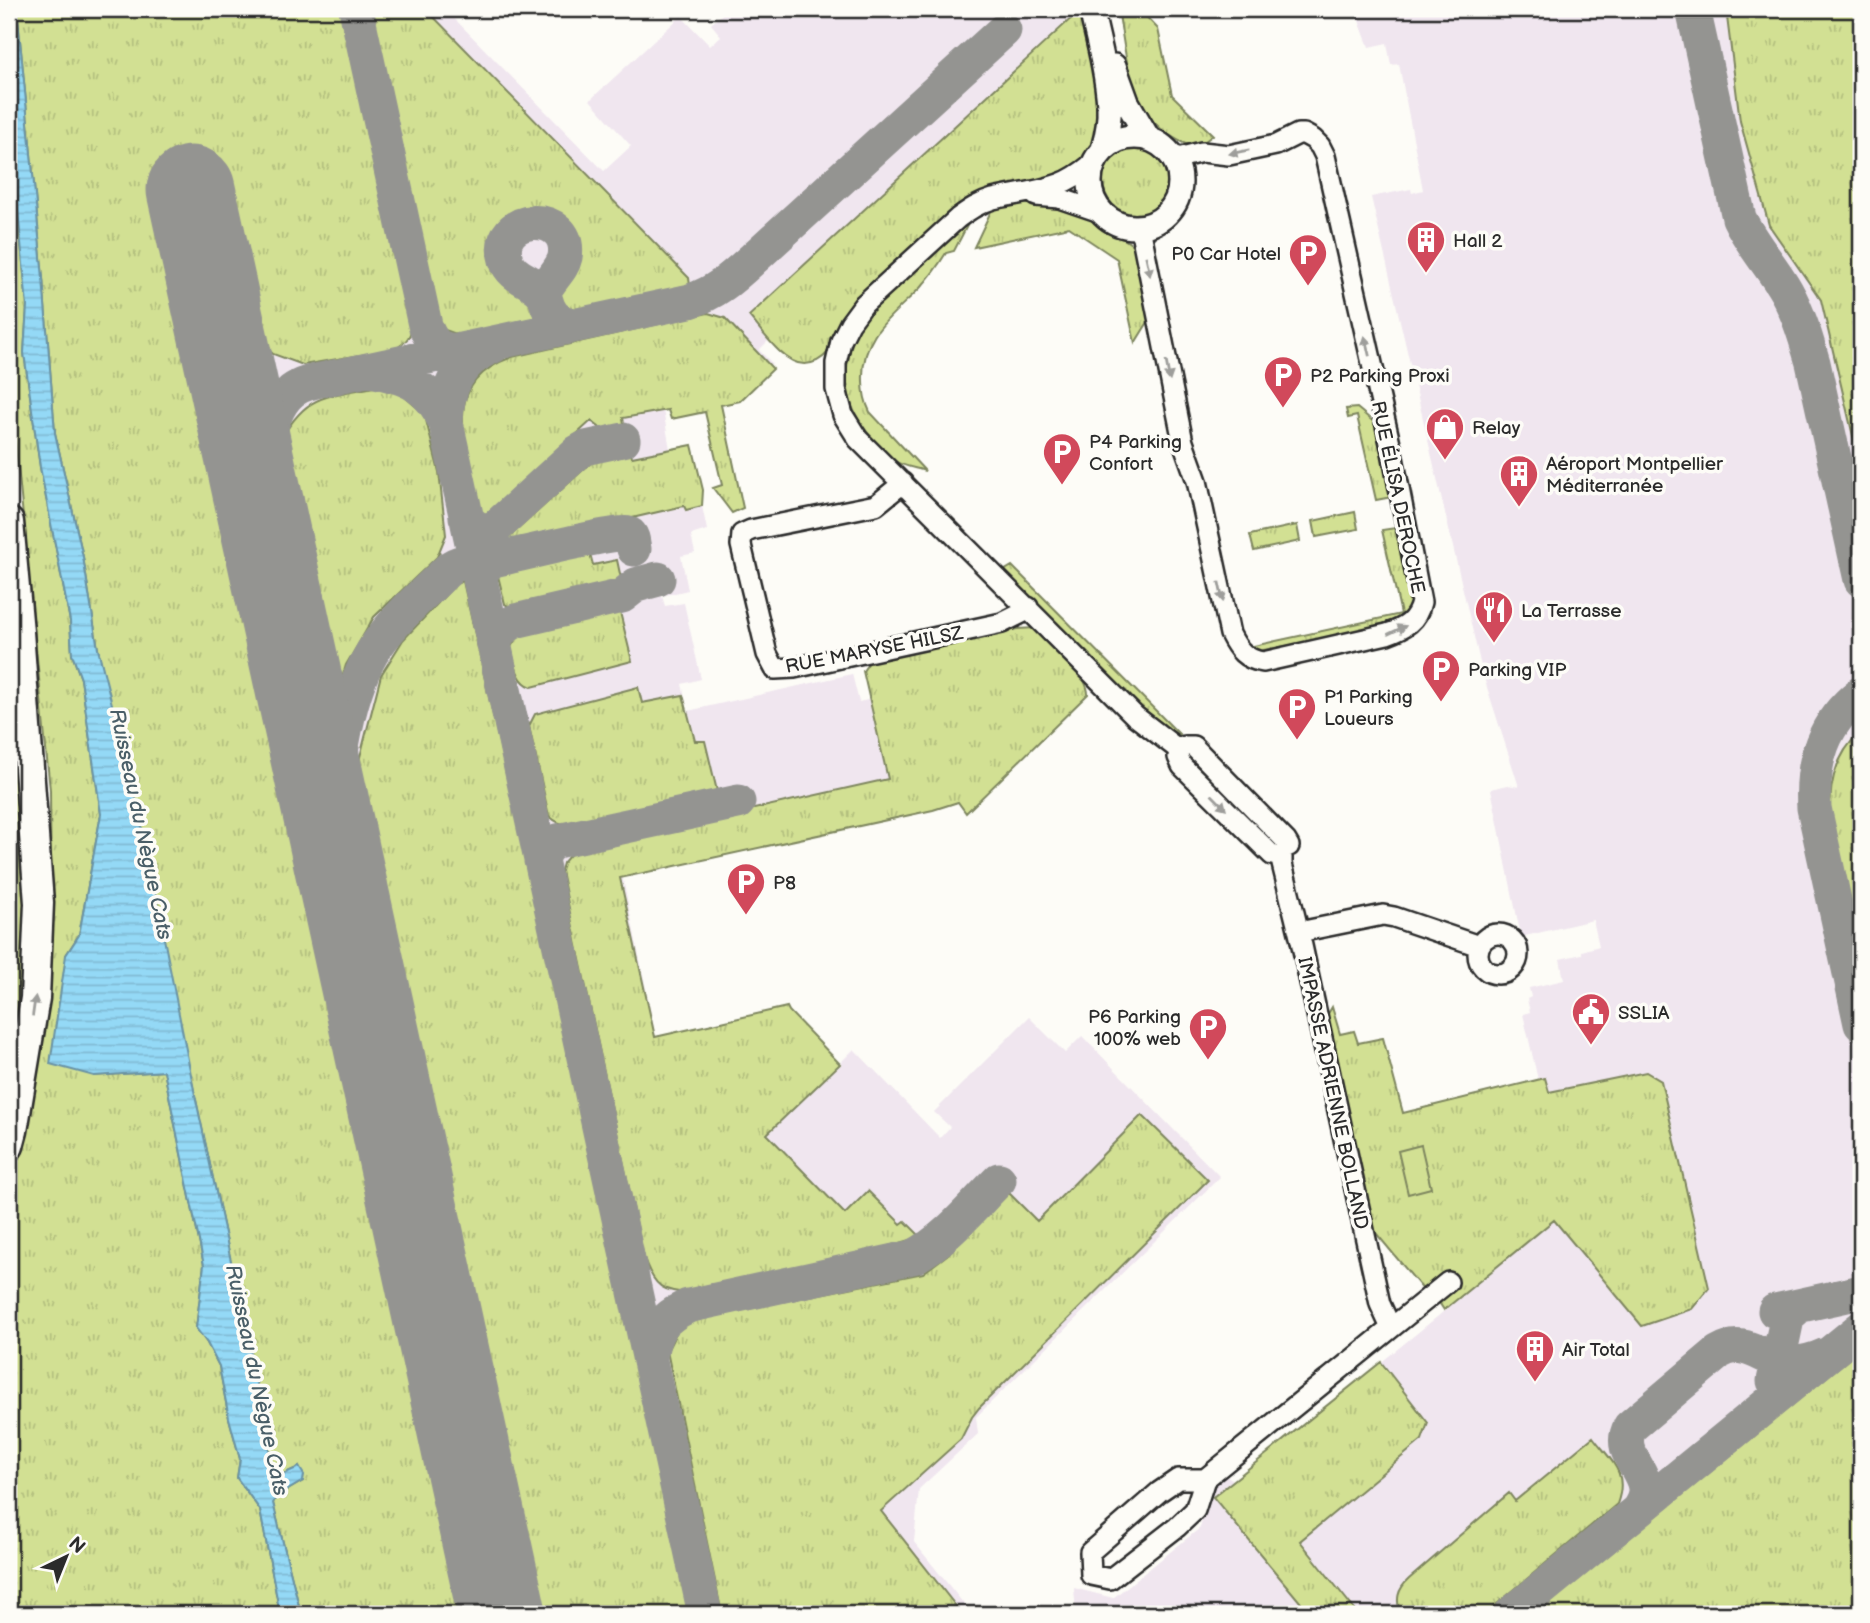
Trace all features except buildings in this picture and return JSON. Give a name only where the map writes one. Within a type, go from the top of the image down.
[{"type":"highway","points":[[9,522],[39,903],[35,998],[9,1146]]},
{"type":"main road","points":[[1091,9],[1109,107],[1108,132],[1089,177],[1093,201],[1100,212],[1112,221],[1126,226],[1140,227],[1155,223],[1167,214],[1180,188],[1174,159],[1163,146],[1148,138],[1124,138],[1112,142],[1098,157]]},
{"type":"main road","points":[[1101,9],[1118,81],[1148,138]]},
{"type":"street","name":"RUE ÉLISA DEROCHE","points":[[1140,227],[1182,442],[1197,481],[1230,634],[1236,646],[1244,656],[1263,662],[1387,635],[1401,629],[1419,612],[1421,602],[1392,452],[1325,156],[1313,139],[1298,134],[1276,145],[1230,155],[1202,152],[1174,159]]},
{"type":"street","points":[[1028,607],[858,439],[843,415],[836,388],[836,363],[841,341],[864,304],[958,218],[991,200],[1058,185],[1076,176],[1098,157]]},
{"type":"street","points":[[1021,195],[1059,198],[1100,212]]},
{"type":"street","name":"RUE MARYSE HILSZ","points":[[903,483],[876,505],[742,534],[741,545],[767,654],[775,669],[794,668],[1002,623],[1028,607]]},
{"type":"street","name":"IMPASSE ADRIENNE BOLLAND","points":[[1028,607],[1135,716],[1179,750],[1178,757],[1182,766],[1272,855],[1285,851],[1282,864],[1365,1240],[1380,1304],[1391,1328]]},
{"type":"street","points":[[1299,932],[1383,915],[1394,916],[1479,946]]},
{"type":"street","points":[[1205,1479],[1178,1479],[1159,1492],[1090,1552],[1091,1575],[1110,1579],[1177,1528],[1195,1510],[1205,1479],[1448,1282]]},
{"type":"shaded area","points":[[35,9],[445,9],[604,171],[631,146],[590,100],[681,16],[710,46],[721,36],[711,24],[728,9],[1075,9],[1077,13],[781,354],[768,341],[759,350],[772,363],[740,394],[663,410],[670,449],[632,457],[685,506],[686,510],[702,506],[707,530],[691,535],[695,553],[681,556],[688,590],[662,596],[665,606],[684,603],[701,679],[682,684],[688,711],[852,674],[859,702],[931,685],[958,802],[622,874],[656,1037],[786,1011],[839,1064],[854,1049],[940,1138],[950,1127],[934,1112],[1029,1017],[1065,1053],[1082,1036],[1220,1177],[976,1417],[978,1434],[919,1489],[914,1542],[972,1614],[345,1614]]},
{"type":"shaded area","points":[[1347,9],[1861,9],[1861,1614],[1076,1614],[1074,1588],[1113,1598],[1200,1528],[1209,1494],[1224,1474],[1235,1481],[1567,1207],[1523,1014],[1530,1012],[1527,999],[1531,997],[1529,988],[1564,980],[1560,959],[1582,954],[1582,951],[1599,946],[1593,920],[1521,937],[1491,789],[1508,785],[1519,787],[1483,675],[1371,197],[1411,189],[1412,193],[1423,190],[1399,64],[1391,65],[1387,43],[1369,47],[1356,13],[1348,14]]},
{"type":"green space","points":[[17,9],[345,9],[413,323],[410,335],[405,341],[395,349],[303,365],[273,354],[253,331],[221,184],[161,197],[471,1614],[301,1614],[273,1503],[276,1497],[303,1481],[299,1467],[279,1476],[274,1475],[250,1349],[98,649],[83,557],[55,433]]},
{"type":"green space","points":[[368,9],[426,9],[689,278],[690,286],[564,313],[559,286],[573,263],[574,242],[560,220],[546,213],[531,212],[517,216],[506,226],[498,239],[495,254],[505,279],[529,294],[535,318],[459,335],[445,330],[432,315]]},
{"type":"green space","points":[[1086,9],[1104,113],[1094,144],[1074,170],[1014,188],[989,190],[970,198],[863,296],[846,317],[834,343],[823,357],[805,364],[797,363],[781,353],[749,316],[1077,13]]},
{"type":"green space","points":[[1118,9],[1139,9],[1158,29],[1172,95],[1213,135],[1196,148],[1174,138],[1144,110],[1130,74]]},
{"type":"green space","points":[[1726,9],[1861,9],[1861,470],[1821,300],[1769,225],[1740,121]]},
{"type":"green space","points":[[9,115],[27,306],[24,353],[40,467],[70,621],[72,654],[81,679],[101,814],[79,935],[66,955],[94,1076],[164,1071],[204,1265],[196,1328],[219,1366],[240,1459],[237,1478],[260,1510],[280,1614],[9,1614],[9,1189],[45,1024],[51,921],[50,790],[9,375]]},
{"type":"green space","points":[[1136,148],[1149,151],[1159,158],[1166,168],[1169,181],[1166,194],[1159,204],[1149,211],[1136,214],[1123,211],[1113,204],[1106,194],[1103,181],[1106,168],[1113,158],[1123,151]]},
{"type":"green space","points":[[1012,202],[1064,207],[1098,221],[1134,246],[1149,299],[1148,322],[1135,343],[1117,259],[1069,227],[974,247],[992,209]]},
{"type":"green space","points":[[970,220],[954,251],[946,253],[924,284],[880,328],[867,351],[864,365],[864,393],[870,412],[925,471],[895,461],[862,425],[855,412],[847,384],[849,355],[859,327],[871,310]]},
{"type":"green space","points":[[708,313],[725,318],[773,369],[740,401],[721,405],[743,508],[732,513],[713,488],[722,485],[705,412],[671,419],[668,410],[623,418],[626,433],[606,438],[591,421],[483,520],[463,422],[465,399],[469,389],[482,373],[512,357]]},
{"type":"green space","points":[[374,387],[399,392],[421,411],[426,420],[439,472],[446,535],[437,557],[374,617],[346,665],[334,704],[278,445],[287,429],[306,407],[341,393]]},
{"type":"green space","points":[[1357,408],[1381,428],[1397,496],[1376,500],[1357,416],[1348,418],[1346,409]]},
{"type":"green space","points":[[692,445],[703,490],[702,506],[686,510],[684,506],[503,548],[505,541],[603,452],[629,447],[632,457]]},
{"type":"green space","points":[[1355,512],[1358,529],[1316,537],[1313,521]]},
{"type":"green space","points":[[1297,525],[1300,541],[1254,551],[1250,535]]},
{"type":"green space","points":[[1403,527],[1415,607],[1403,618],[1336,637],[1258,651],[1253,646],[1401,614],[1382,530]]},
{"type":"green space","points":[[589,550],[593,565],[617,560],[622,583],[510,607],[505,604],[497,572]]},
{"type":"green space","points":[[1012,566],[1182,737],[1162,727],[1002,572]]},
{"type":"green space","points":[[463,581],[571,1064],[689,1614],[533,1614],[355,799],[360,757],[381,675],[403,640],[456,584]]},
{"type":"green space","points":[[9,592],[32,907],[9,1112],[9,1030],[16,908],[9,759]]},
{"type":"green space","points":[[619,608],[632,661],[532,687],[523,681],[517,671],[511,647],[519,634]]},
{"type":"green space","points":[[1036,628],[1075,668],[1082,677],[1088,694],[966,813],[958,802],[933,810],[620,878],[655,1037],[787,1007],[840,1064],[767,1134],[845,1214],[868,1191],[901,1224],[905,1221],[921,1237],[854,1256],[691,1294],[666,1289],[656,1282],[644,1258],[561,871],[563,863],[575,849],[888,779],[863,671],[874,655],[1017,629]]},
{"type":"green space","points":[[638,687],[642,703],[683,695],[695,741],[705,741],[717,791],[569,825],[556,821],[549,816],[529,726],[535,714]]},
{"type":"green space","points":[[1861,731],[1861,969],[1834,843],[1830,803],[1837,765],[1847,747]]},
{"type":"green space","points":[[1332,1007],[1340,1034],[1354,1031],[1358,1043],[1383,1038],[1403,1113],[1545,1078],[1549,1092],[1646,1072],[1661,1081],[1709,1288],[1692,1309],[1642,1326],[1554,1220],[1444,1310],[1438,1301],[1425,1292],[1371,1227],[1326,1017]]},
{"type":"green space","points":[[1142,1115],[1208,1180],[979,1408],[961,1439],[881,1511],[962,1614],[722,1614],[667,1351],[679,1327],[693,1320],[923,1273],[947,1255],[1009,1193],[1037,1221]]},
{"type":"green space","points":[[1421,1145],[1431,1188],[1408,1194],[1398,1151]]},
{"type":"green space","points":[[1861,1349],[1861,1614],[1536,1614]]},
{"type":"green space","points":[[1381,1362],[1428,1423],[1422,1440],[1300,1541],[1358,1614],[1310,1614],[1213,1497]]},
{"type":"green space","points":[[1593,1437],[1612,1460],[1619,1475],[1621,1483],[1617,1504],[1485,1614],[1400,1614],[1398,1595],[1409,1579],[1509,1493],[1515,1501]]},
{"type":"water","name":"Ruisseau du Nègue Cats","points":[[9,9],[17,9],[55,433],[83,557],[98,649],[138,807],[274,1475],[279,1476],[299,1467],[304,1475],[303,1481],[276,1497],[273,1503],[301,1614],[280,1614],[260,1510],[237,1478],[240,1459],[219,1366],[196,1328],[204,1265],[164,1071],[94,1076],[50,1064],[66,955],[79,935],[101,814],[81,679],[72,654],[70,621],[40,467],[24,353],[27,306],[9,115]]},
{"type":"taxiway","points":[[356,9],[425,325],[438,346],[448,350],[462,350]]},
{"type":"taxiway","points":[[1693,9],[1739,218],[1791,300],[1813,363],[1861,580]]},
{"type":"taxiway","points":[[264,522],[264,471],[269,434],[282,402],[292,391],[314,381],[690,301],[709,293],[740,271],[1004,30]]},
{"type":"taxiway","points":[[543,294],[565,257],[564,241],[557,230],[546,224],[533,222],[521,225],[510,233],[505,244],[506,260],[517,275],[542,292],[550,312],[556,318],[564,323],[578,325]]},
{"type":"taxiway","points":[[446,423],[449,398],[457,376],[471,359],[493,346]]},
{"type":"taxiway","points":[[370,370],[396,376],[416,385],[432,400],[446,423],[705,1614]]},
{"type":"taxiway","points":[[466,517],[479,529],[496,527],[578,452],[623,440]]},
{"type":"taxiway","points":[[480,580],[484,568],[494,560],[588,539],[629,534],[634,549]]},
{"type":"taxiway","points":[[338,864],[335,821],[337,778],[351,706],[367,662],[394,624],[451,567],[466,562],[473,565],[478,572]]},
{"type":"taxiway","points":[[494,645],[499,631],[515,621],[622,596],[636,585],[658,579]]},
{"type":"taxiway","points":[[1861,693],[1837,717],[1822,744],[1814,791],[1814,808],[1861,1024]]},
{"type":"taxiway","points":[[541,861],[546,849],[557,841],[738,802]]},
{"type":"taxiway","points":[[650,1359],[660,1327],[672,1315],[688,1306],[913,1257],[948,1232],[999,1180]]},
{"type":"taxiway","points":[[1775,1311],[1861,1292]]},
{"type":"taxiway","points":[[1774,1381],[1787,1319],[1799,1306]]},
{"type":"taxiway","points":[[1511,1614],[1861,1328]]},
{"type":"taxiway","points":[[1637,1511],[1644,1499],[1645,1488],[1628,1449],[1630,1427],[1719,1352],[1729,1348],[1746,1348],[1788,1363],[1807,1362],[1826,1355]]},
{"type":"runway","points":[[191,190],[502,1614]]},
{"type":"place","name":"Hall 2","points":[[1426,274]]},
{"type":"place","name":"P0 Car Hotel","points":[[1308,287]]},
{"type":"place","name":"P2 Parking Proxi","points":[[1283,409]]},
{"type":"place","name":"Relay","points":[[1445,461]]},
{"type":"place","name":"P4 Parking Confort","points":[[1062,486]]},
{"type":"place","name":"Aéroport Montpellier Méditerranée","points":[[1519,508]]},
{"type":"place","name":"La Terrasse","points":[[1494,644]]},
{"type":"place","name":"Parking VIP","points":[[1441,703]]},
{"type":"place","name":"P1 Parking Loueurs","points":[[1297,741]]},
{"type":"place","name":"P8","points":[[746,916]]},
{"type":"place","name":"SSLIA","points":[[1591,1046]]},
{"type":"place","name":"P6 Parking 100% web","points":[[1208,1061]]},
{"type":"place","name":"Air Total","points":[[1535,1383]]}]
